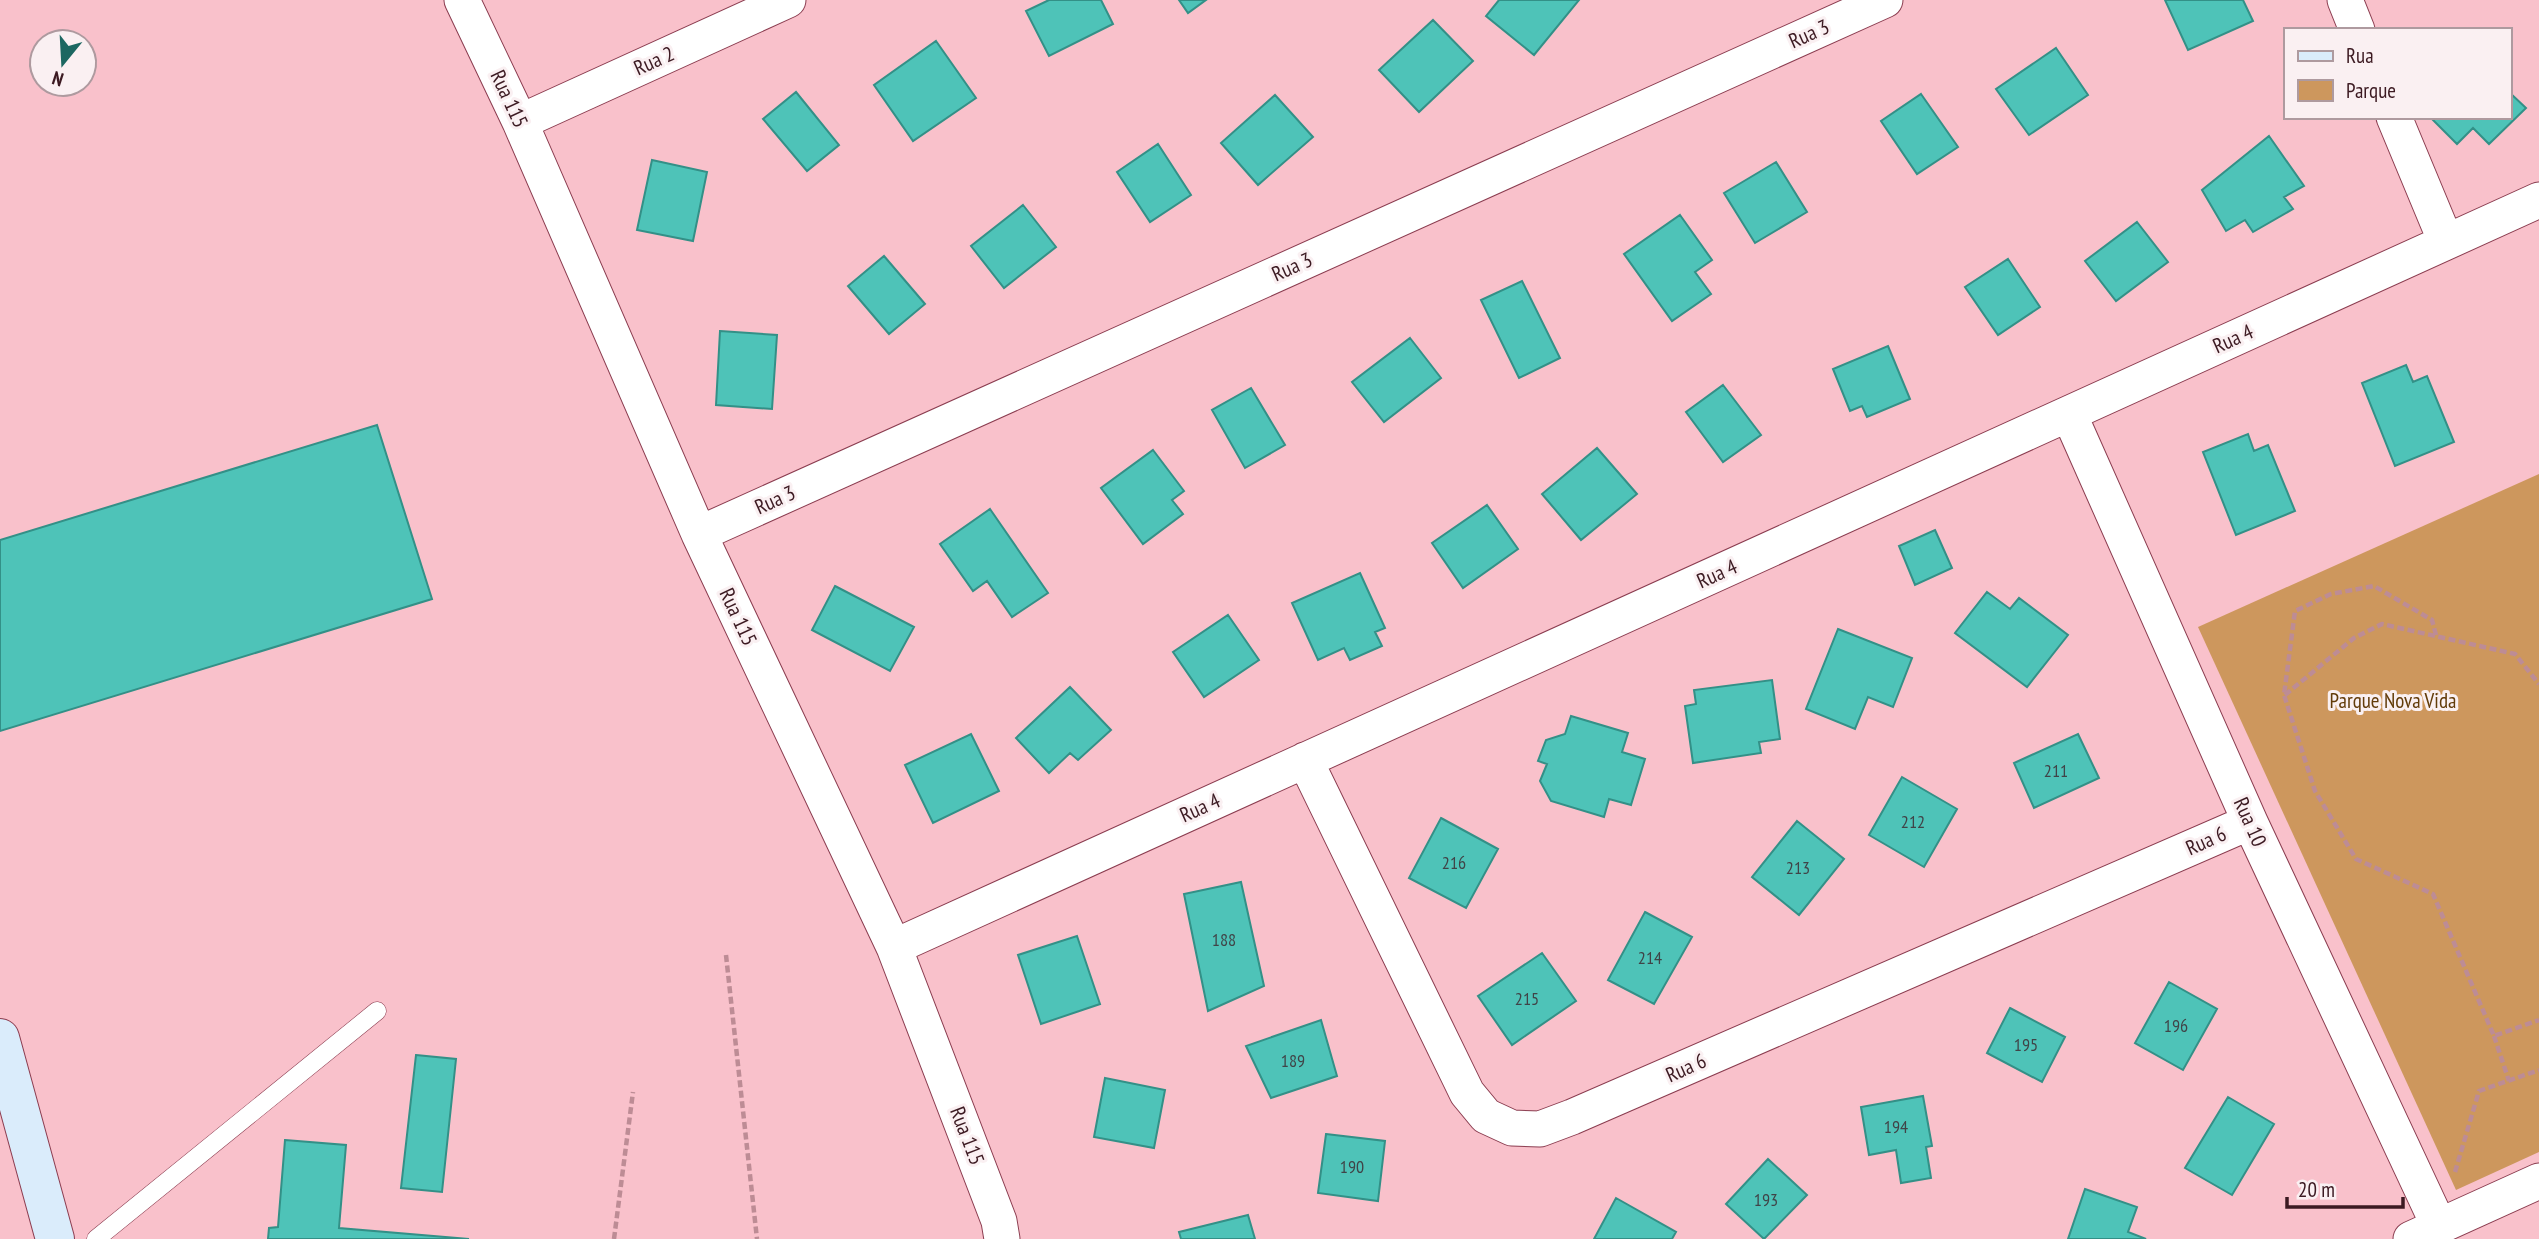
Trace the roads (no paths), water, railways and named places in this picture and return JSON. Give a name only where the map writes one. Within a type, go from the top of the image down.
[{"type":"street","name":"Rua 115","points":[[462,0],[520,122],[699,534],[894,947],[999,1221],[1002,1239]]},
{"type":"street","name":"Rua 2","points":[[520,122],[788,0]]},
{"type":"street","name":"Rua 3","points":[[699,534],[1885,0]]},
{"type":"street","points":[[2345,0],[2356,28]]},
{"type":"street","points":[[2395,119],[2446,242]]},
{"type":"street","name":"Rua 4","points":[[894,947],[2539,200]]},
{"type":"street","name":"Rua 10","points":[[2069,414],[2250,822],[2425,1233]]},
{"type":"street","name":"Rua 6","points":[[1305,761],[1467,1093],[1486,1116],[1512,1128],[1540,1129],[1572,1117],[2250,822]]},
{"type":"street","points":[[0,1038],[55,1239]]},
{"type":"street","points":[[2425,1233],[2539,1181]]},
{"type":"lane","points":[[96,1239],[377,1011]]},
{"type":"park label","name":"Parque Nova Vida","points":[[2393,701]]}]
